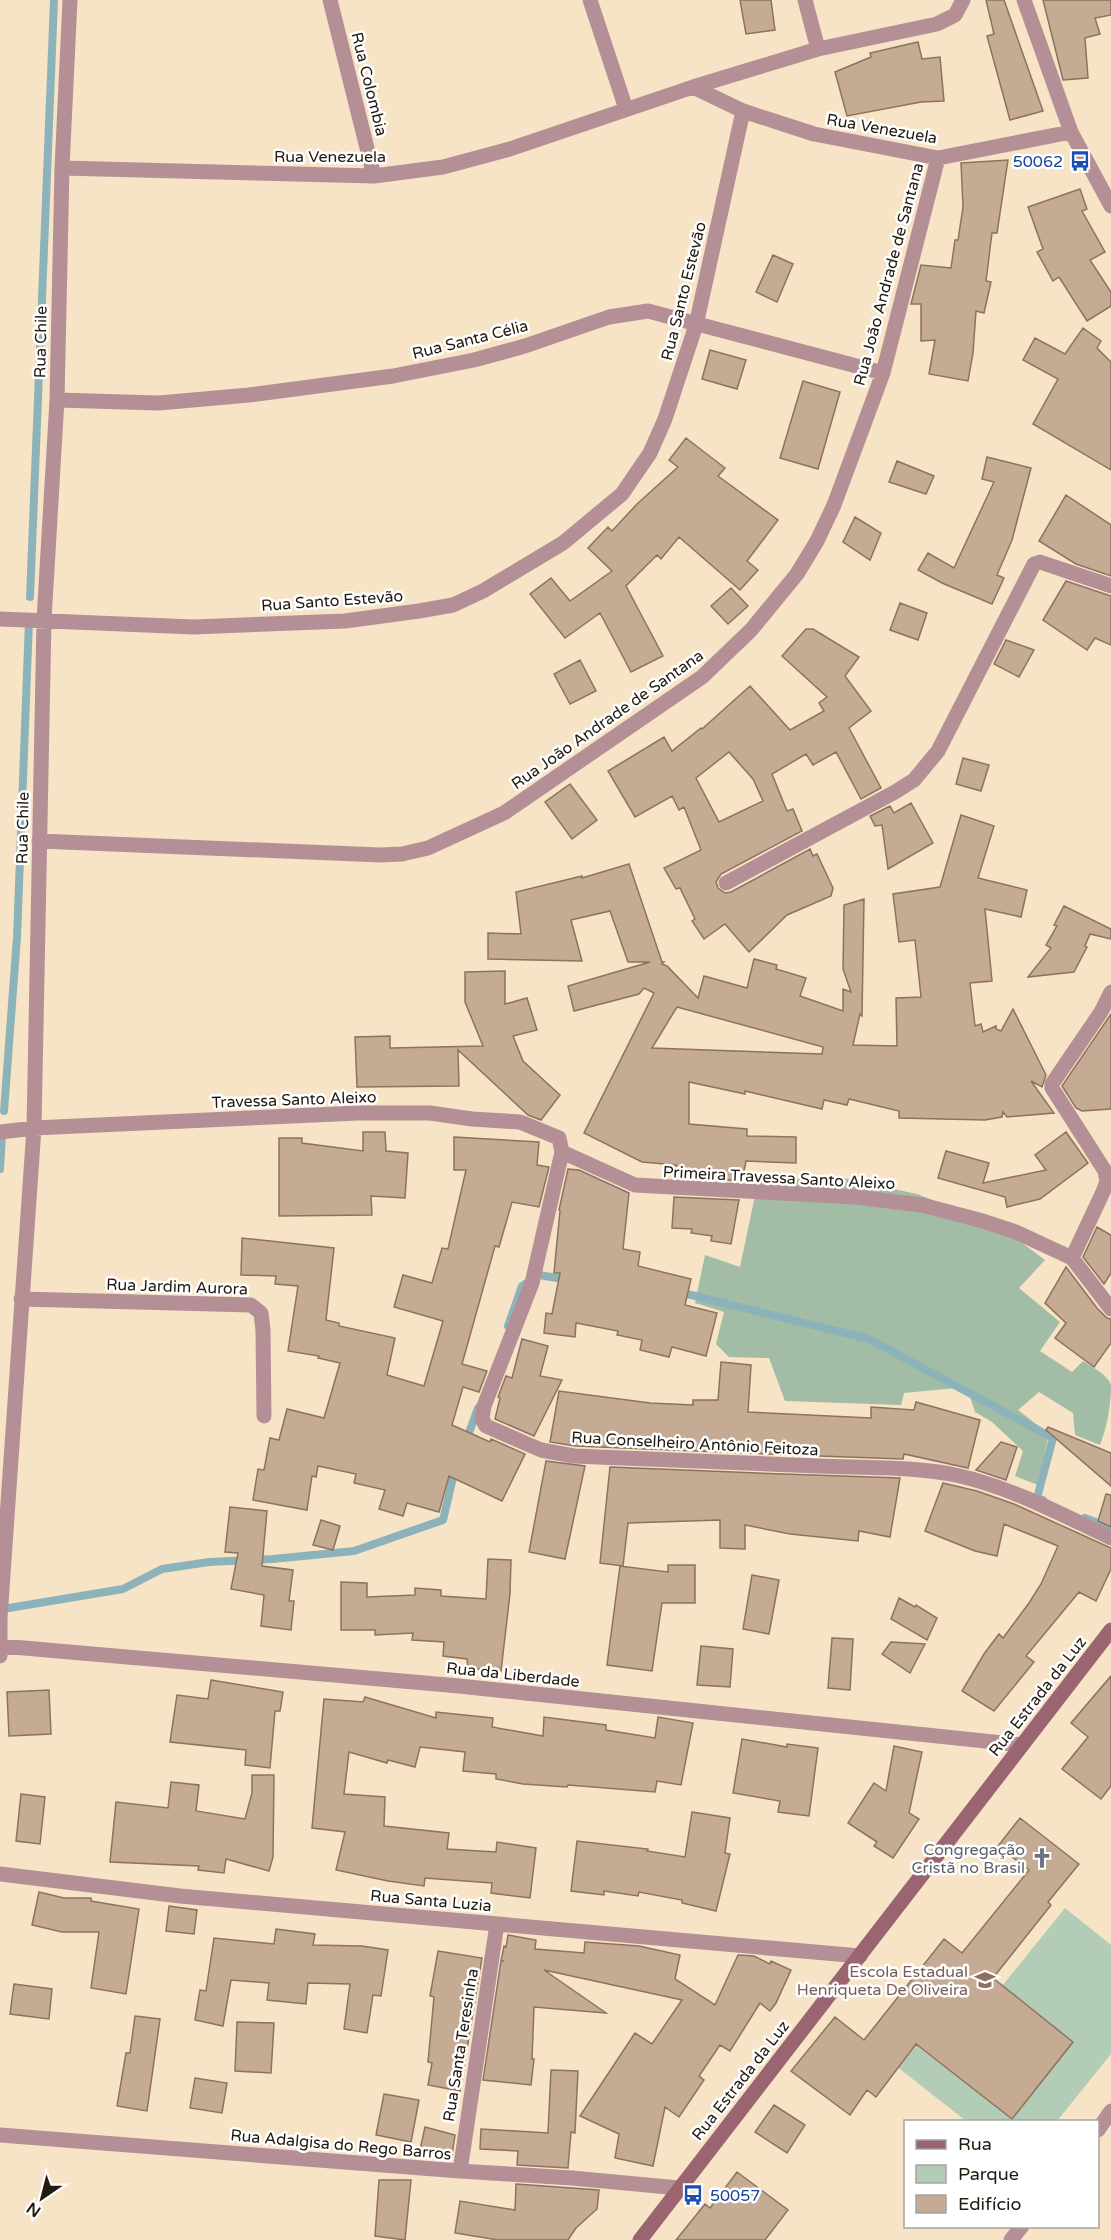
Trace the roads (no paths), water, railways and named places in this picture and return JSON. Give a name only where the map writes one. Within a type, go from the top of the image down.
[{"type":"main road","name":"Rua Estrada da Luz","points":[[640,2240],[1111,1630]]},
{"type":"street","name":"Rua Chile","points":[[0,1656],[0,1618],[34,1128],[44,620],[57,400],[62,168],[70,0]]},
{"type":"street","name":"Rua Colombia","points":[[330,0],[375,176]]},
{"type":"street","points":[[591,0],[626,109]]},
{"type":"street","points":[[805,0],[818,49]]},
{"type":"street","name":"Rua Venezuela","points":[[62,168],[375,176],[443,167],[510,148],[693,87],[818,49],[937,24],[955,15],[963,0]]},
{"type":"street","points":[[1024,0],[1071,132],[1111,206]]},
{"type":"street","name":"Rua Venezuela","points":[[693,87],[743,111],[814,134],[938,158],[1071,132]]},
{"type":"street","name":"Rua Santo Estevão","points":[[0,619],[194,627],[345,621],[453,604],[483,591],[563,543],[622,494],[650,453],[665,419],[696,325],[743,111]]},
{"type":"street","name":"Rua João Andrade de Santana","points":[[39,841],[380,855],[402,854],[428,848],[504,813],[702,677],[751,630],[797,574],[817,541],[834,505],[883,373],[938,158]]},
{"type":"street","name":"Rua Santa Célia","points":[[57,400],[159,403],[249,395],[393,376],[474,360],[525,346],[609,317],[648,311],[883,373]]},
{"type":"street","points":[[726,884],[914,780],[938,751],[1034,564],[1040,562],[1111,586]]},
{"type":"street","points":[[1072,1258],[1103,1192],[1107,1181],[1106,1171],[1052,1088],[1052,1084],[1101,1011],[1111,992]]},
{"type":"street","name":"Travessa Santo Aleixo","points":[[6,1132],[34,1128],[347,1113],[430,1113],[520,1122],[559,1138],[561,1152]]},
{"type":"street","name":"Primeira Travessa Santo Aleixo","points":[[561,1152],[635,1185],[855,1197],[922,1205],[1017,1232],[1072,1258],[1111,1309]]},
{"type":"street","name":"Rua Conselheiro Antônio Feitoza","points":[[561,1152],[532,1283],[484,1406],[482,1419],[486,1426],[541,1450],[574,1456],[846,1467],[947,1474],[986,1483],[1111,1538]]},
{"type":"street","name":"Rua Jardim Aurora","points":[[21,1299],[251,1305],[261,1313],[263,1330],[264,1416]]},
{"type":"street","name":"Rua da Liberdade","points":[[1,1646],[459,1686],[1022,1745]]},
{"type":"street","name":"Rua Santa Luzia","points":[[0,1874],[170,1895],[860,1956]]},
{"type":"street","name":"Rua Santa Teresinha","points":[[460,2171],[497,1924]]},
{"type":"street","points":[[1099,2129],[1111,2111]]},
{"type":"street","name":"Rua Adalgisa do Rego Barros","points":[[0,2135],[679,2188]]},
{"type":"street","points":[[1011,2240],[1020,2228]]},
{"type":"waterway","points":[[30,597],[54,0]]},
{"type":"waterway","points":[[4,1111],[17,937],[29,621]]},
{"type":"waterway","points":[[0,1169],[2,1135]]},
{"type":"waterway","points":[[508,1326],[522,1286],[539,1275],[569,1280]]},
{"type":"waterway","points":[[679,1292],[869,1339],[1053,1438],[1037,1498],[1043,1500]]},
{"type":"waterway","points":[[466,1441],[478,1408]]},
{"type":"waterway","points":[[9,1608],[123,1589],[162,1569],[209,1562],[273,1559],[354,1551],[443,1520],[455,1469]]},
{"type":"waterway","points":[[1085,1518],[1111,1528]]},
{"type":"place","name":"50062","points":[[1080,161]]},
{"type":"place","name":"Congregação Cristã no Brasil","points":[[1042,1858]]},
{"type":"place","name":"Escola Estadual Henriqueta De Oliveira","points":[[985,1980]]},
{"type":"place","name":"50057","points":[[693,2195]]}]
